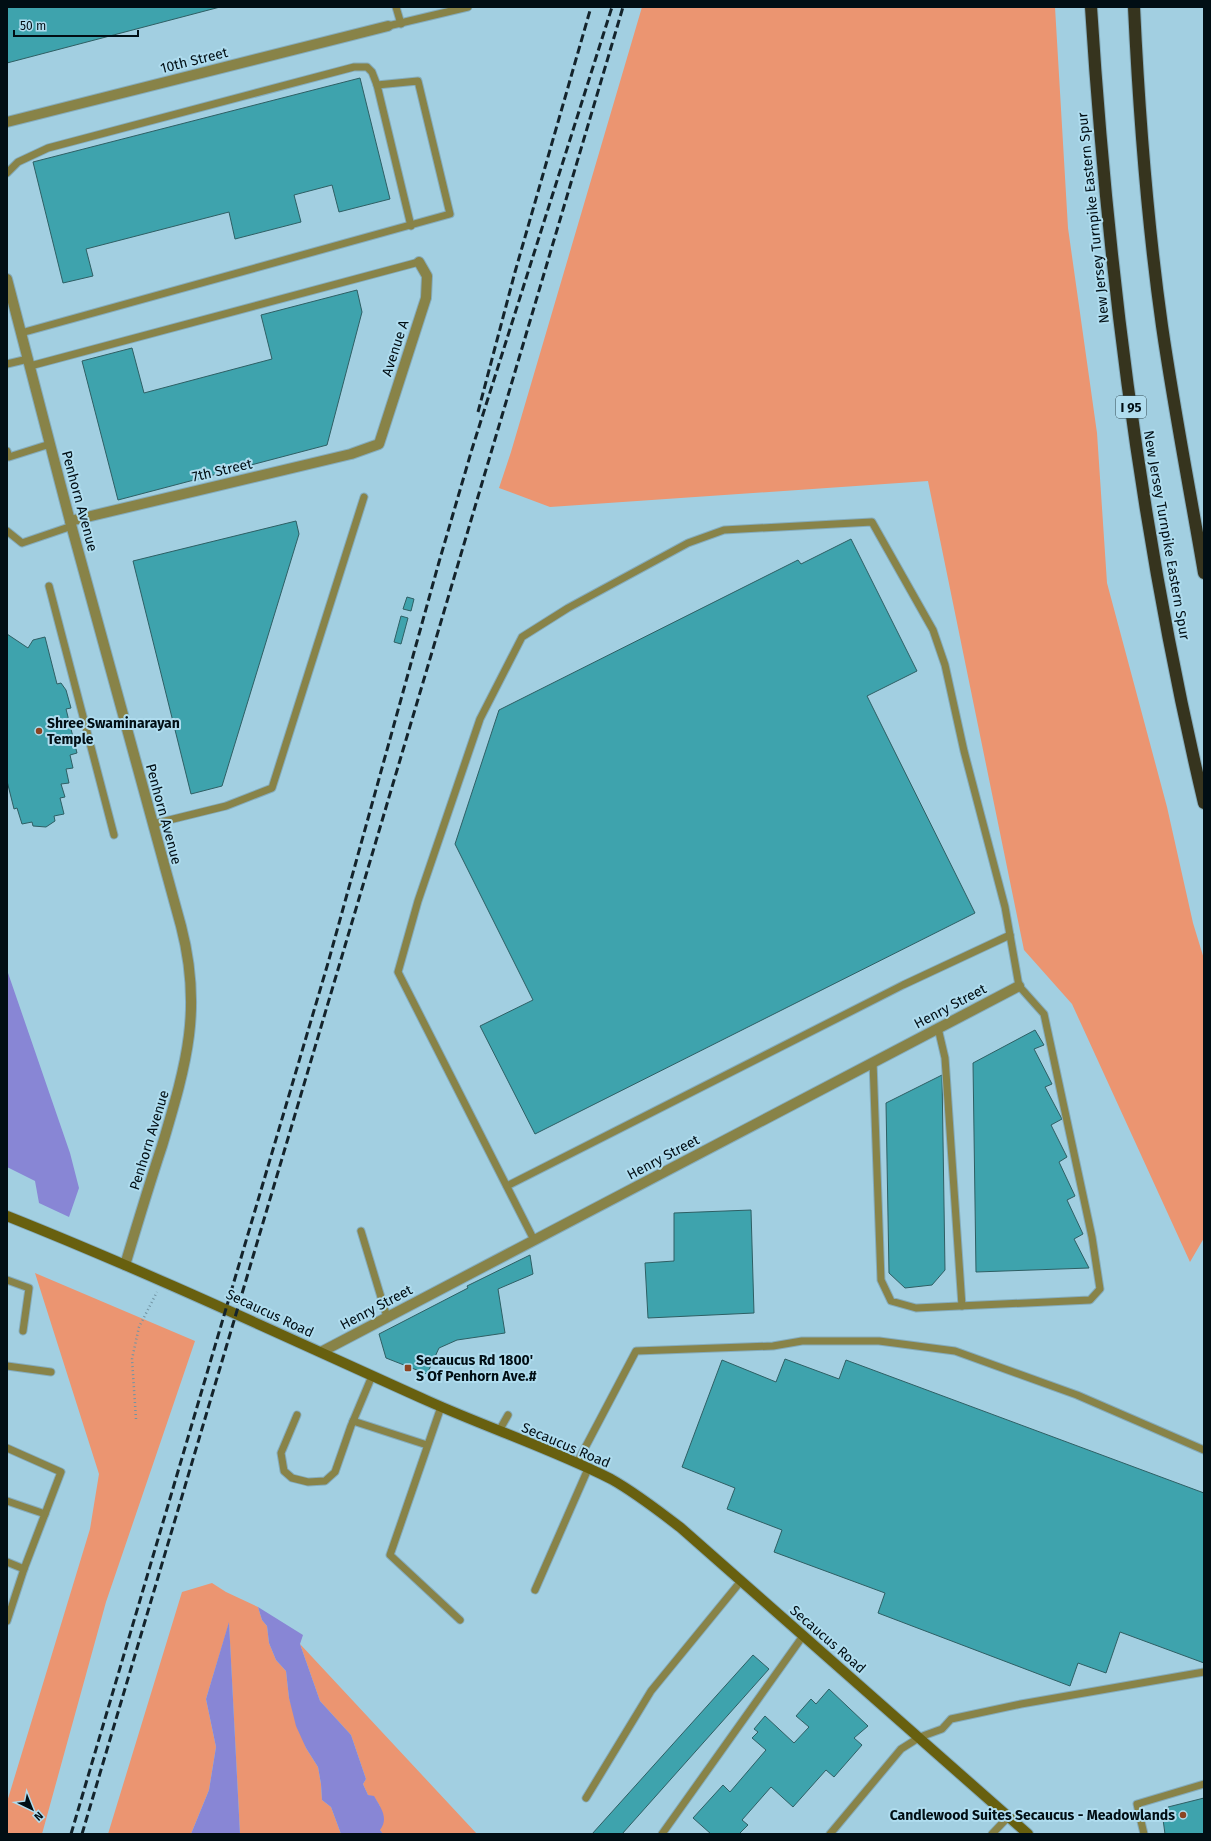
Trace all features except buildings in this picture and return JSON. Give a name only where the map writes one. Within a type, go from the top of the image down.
[{"type":"highway","name":"New Jersey Turnpike Eastern Spur","points":[[1090,7],[1108,230],[1132,419],[1166,622],[1204,803]]},
{"type":"highway","name":"New Jersey Turnpike Eastern Spur","points":[[1134,7],[1144,160],[1162,326],[1204,573]]},
{"type":"main road","name":"Secaucus Road","points":[[7,1216],[163,1281],[441,1407],[577,1463],[612,1480],[647,1501],[682,1528],[1028,1834]]},
{"type":"street","name":"10th Street","points":[[7,122],[388,26]]},
{"type":"street","name":"Avenue A","points":[[379,444],[426,298],[427,276],[419,262]]},
{"type":"street","name":"Penhorn Avenue","points":[[7,278],[71,524],[187,953],[190,981],[191,1023],[182,1079],[125,1265]]},
{"type":"street","name":"7th Street","points":[[71,524],[351,454],[379,444]]},
{"type":"street","name":"Henry Street","points":[[321,1352],[1019,986]]},
{"type":"lane","points":[[396,7],[400,24]]},
{"type":"lane","points":[[388,26],[468,7]]},
{"type":"lane","points":[[7,173],[18,162],[48,148],[354,67],[367,67],[372,72],[377,85],[412,226]]},
{"type":"lane","points":[[21,333],[412,226],[450,214],[418,81],[377,85]]},
{"type":"lane","points":[[7,364],[29,362],[419,262]]},
{"type":"lane","points":[[7,451],[9,457],[50,444]]},
{"type":"lane","points":[[153,824],[226,806],[272,788],[364,496]]},
{"type":"lane","points":[[534,1240],[398,972],[418,901],[480,719],[522,637],[568,608],[688,543],[724,530],[872,522],[933,630],[945,665],[964,750],[1005,907],[1019,986],[1044,1014],[1092,1237],[1100,1289],[1090,1300],[916,1308],[891,1301],[881,1280],[874,1062]]},
{"type":"lane","points":[[7,531],[22,542],[71,524]]},
{"type":"lane","points":[[49,586],[114,835]]},
{"type":"lane","points":[[507,1186],[903,985],[1010,935]]},
{"type":"lane","points":[[938,1028],[945,1058],[962,1306]]},
{"type":"lane","points":[[361,1231],[387,1317]]},
{"type":"lane","points":[[7,1280],[29,1288],[23,1331]]},
{"type":"lane","points":[[577,1463],[636,1351],[773,1346],[802,1340],[879,1341],[955,1351],[1077,1395],[1204,1450]]},
{"type":"lane","points":[[7,1366],[50,1372]]},
{"type":"lane","points":[[297,1415],[281,1452],[284,1471],[292,1478],[308,1482],[325,1481],[335,1472],[353,1421],[372,1376]]},
{"type":"lane","points":[[441,1407],[390,1554],[460,1620]]},
{"type":"lane","points":[[499,1431],[508,1415]]},
{"type":"lane","points":[[353,1421],[427,1445]]},
{"type":"lane","points":[[7,1448],[61,1472],[24,1568],[7,1621]]},
{"type":"lane","points":[[535,1590],[588,1468]]},
{"type":"lane","points":[[7,1501],[45,1514]]},
{"type":"lane","points":[[7,1562],[24,1568]]},
{"type":"lane","points":[[586,1798],[651,1691],[741,1581]]},
{"type":"lane","points":[[662,1834],[803,1636]]},
{"type":"lane","points":[[830,1834],[901,1748],[920,1737],[942,1729],[951,1719],[1021,1704],[1204,1672]]},
{"type":"lane","points":[[1144,1834],[1137,1804],[1204,1784]]},
{"type":"lane","points":[[992,1834],[1009,1816]]},
{"type":"path","points":[[136,1420],[132,1358],[139,1327],[163,1281]]},
{"type":"shaded area","points":[[642,7],[1055,7],[1068,228],[1097,433],[1107,583],[1167,807],[1193,923],[1204,959],[1204,1238],[1190,1262],[1072,1004],[1024,950],[928,481],[550,507],[499,488],[511,452]]},
{"type":"shaded area","points":[[7,970],[70,1153],[79,1188],[69,1217],[39,1203],[35,1181],[7,1167]]},
{"type":"shaded area","points":[[35,1273],[195,1341],[106,1602],[42,1834],[7,1834],[7,1802],[90,1529],[99,1474]]},
{"type":"shaded area","points":[[212,1583],[226,1592],[258,1607],[262,1620],[267,1626],[269,1643],[276,1660],[286,1671],[289,1698],[306,1748],[318,1767],[322,1800],[331,1807],[341,1834],[240,1834],[229,1623],[206,1699],[216,1747],[209,1790],[191,1834],[108,1834],[182,1592]]},
{"type":"shaded area","points":[[258,1607],[303,1635],[300,1644],[320,1701],[351,1735],[366,1779],[363,1784],[368,1795],[374,1796],[383,1813],[384,1821],[380,1830],[383,1834],[341,1834],[331,1807],[322,1800],[318,1767],[306,1748],[296,1726],[289,1698],[286,1671],[276,1660],[269,1643],[267,1626],[262,1620]]},
{"type":"shaded area","points":[[229,1622],[240,1834],[191,1834],[209,1790],[216,1747],[206,1699]]},
{"type":"shaded area","points":[[300,1644],[477,1834],[383,1834],[380,1830],[380,1806],[374,1797],[368,1795],[363,1784],[366,1779],[351,1735],[320,1701]]},
{"type":"railway","points":[[478,412],[515,272],[591,7]]},
{"type":"railway","points":[[71,1834],[328,963],[439,562],[472,449],[612,7]]},
{"type":"railway","points":[[82,1834],[623,7]]},
{"type":"place","name":"Shree Swaminarayan Temple","points":[[39,731]]},
{"type":"place","name":"Secaucus Rd 1800' S Of Penhorn Ave.#","points":[[408,1368]]},
{"type":"place","name":"Candlewood Suites Secaucus - Meadowlands","points":[[1183,1815]]}]
